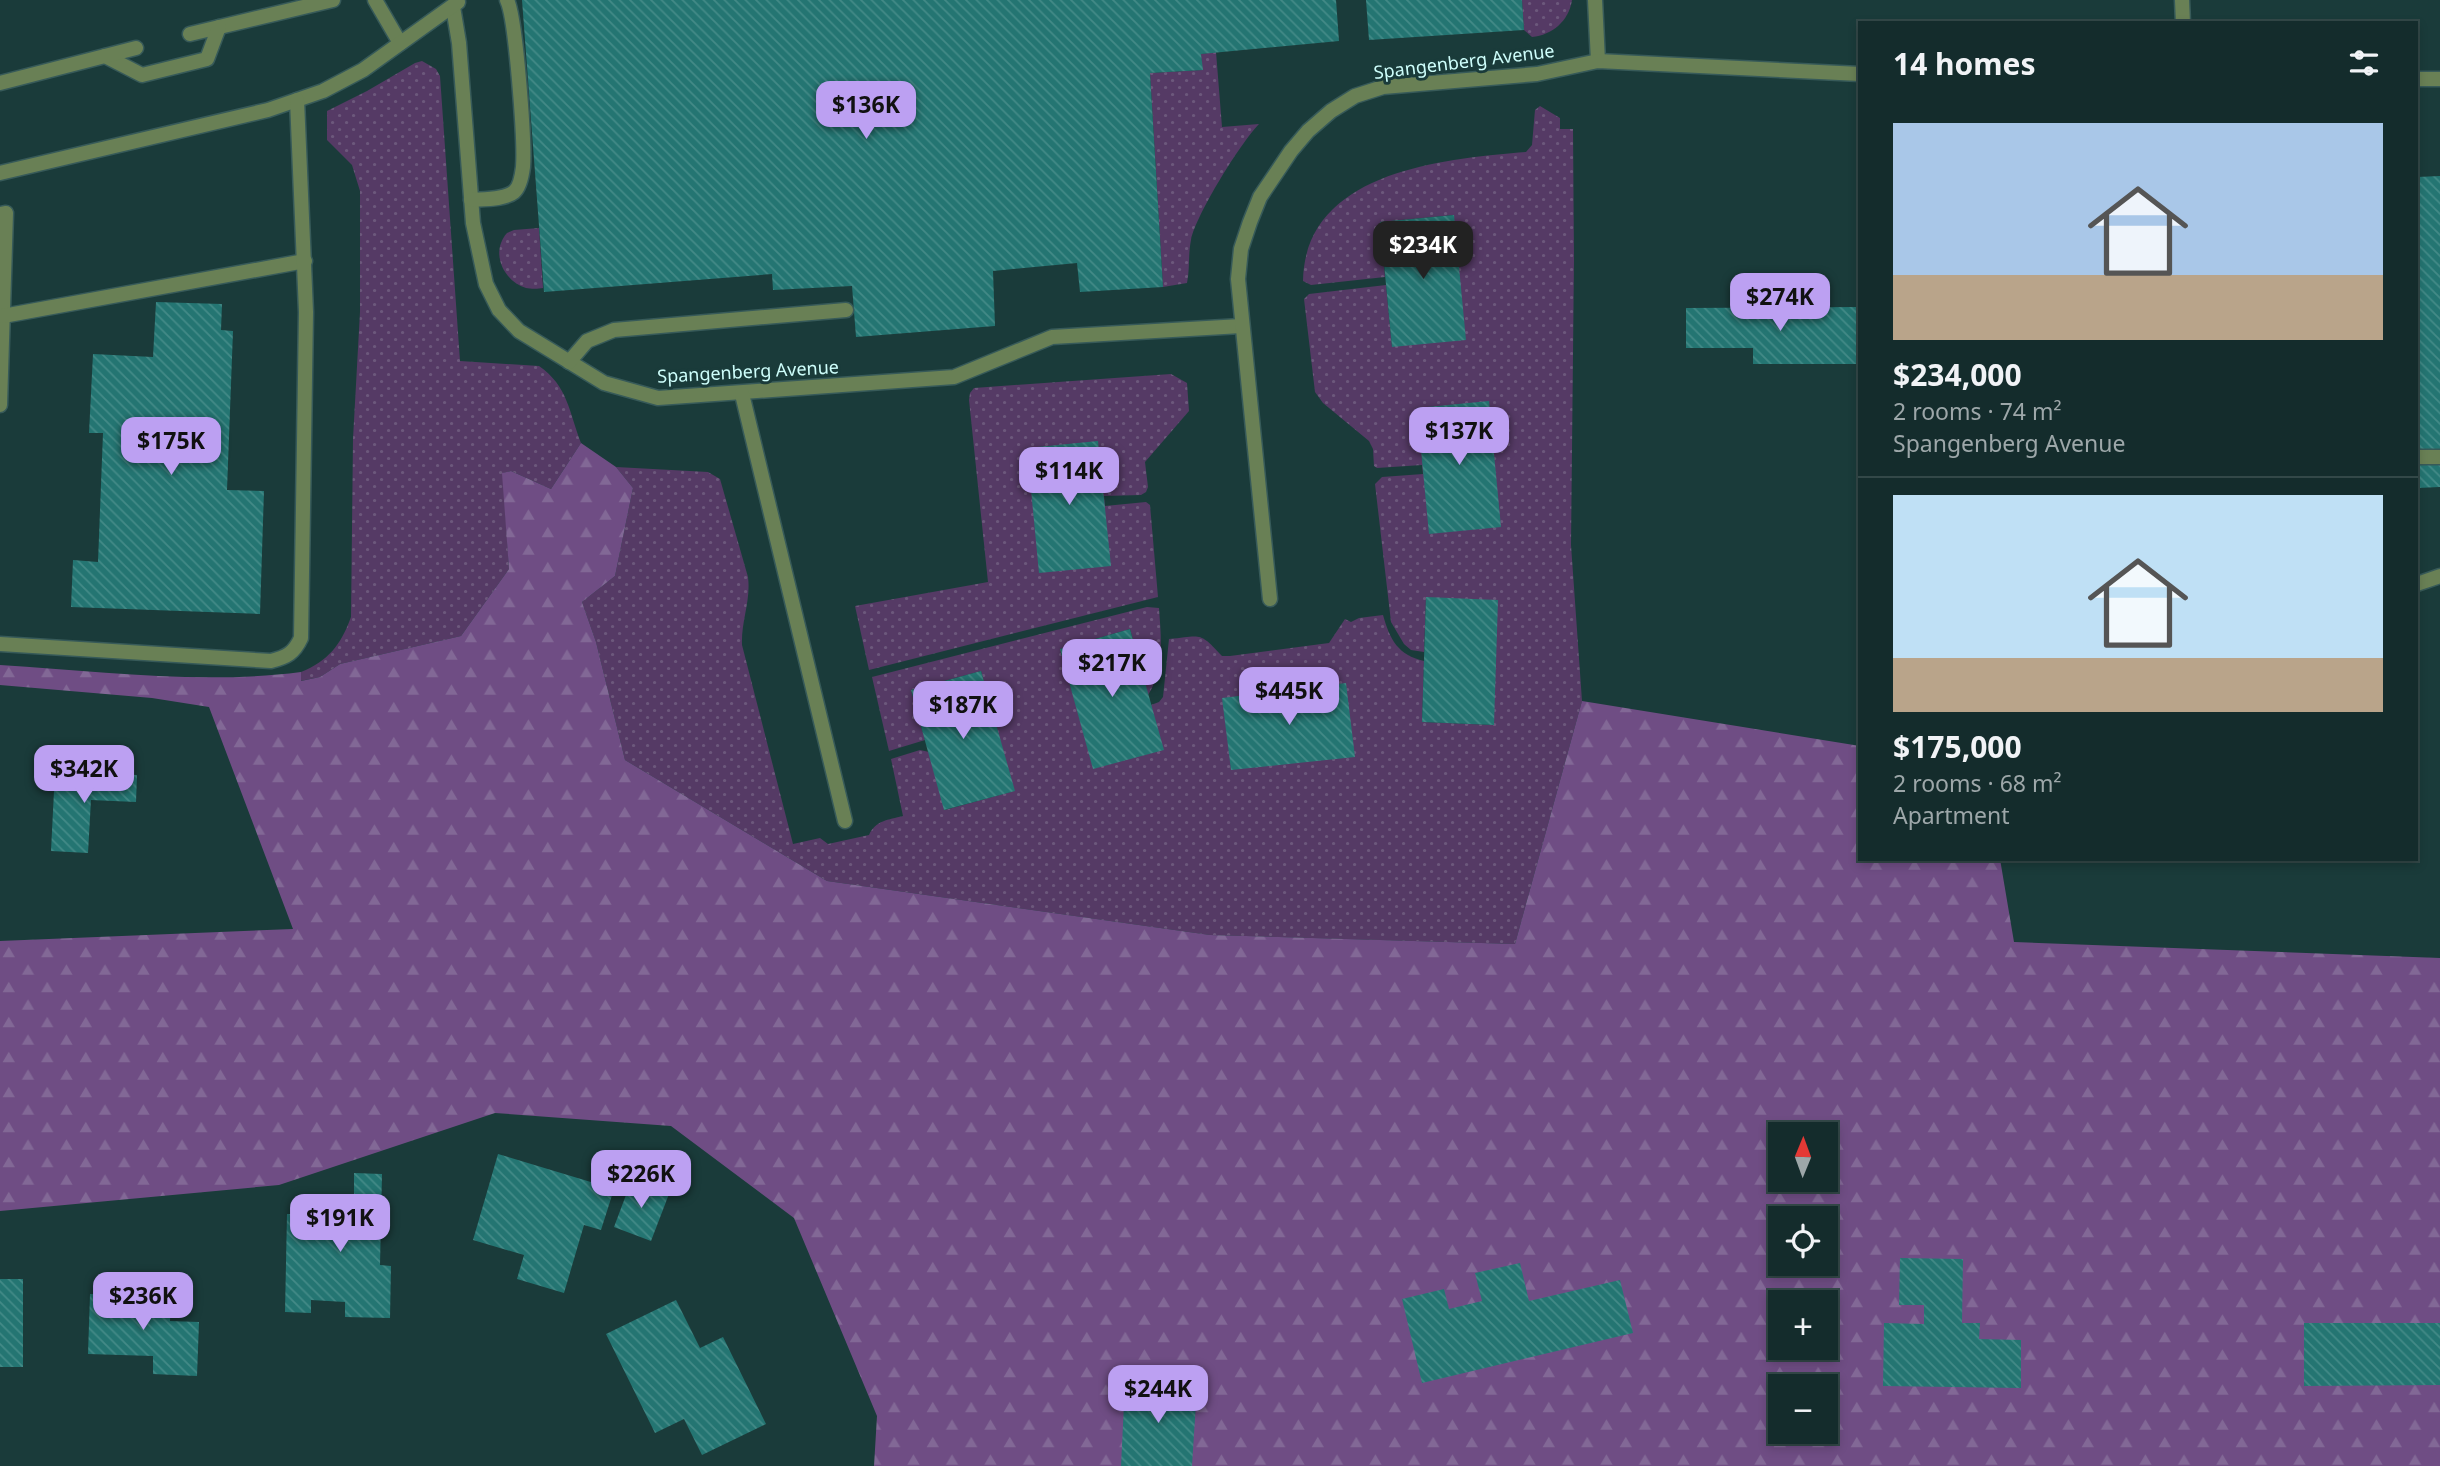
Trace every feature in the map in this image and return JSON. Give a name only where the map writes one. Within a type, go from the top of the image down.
[{"type":"street","points":[[190,34],[333,0]]},
{"type":"street","points":[[375,0],[400,43]]},
{"type":"street","points":[[471,200],[514,192],[521,180],[522,132],[513,30],[507,0]]},
{"type":"street","points":[[1595,0],[1598,61]]},
{"type":"street","points":[[2182,0],[2183,21]]},
{"type":"street","points":[[0,173],[268,110],[298,100],[363,70],[456,4]]},
{"type":"street","name":"Spangenberg Avenue","points":[[456,4],[471,200],[479,258],[486,284],[499,310],[519,331],[604,383],[659,398],[954,377],[1052,337],[1241,326]]},
{"type":"street","points":[[105,56],[142,75],[207,59],[219,27]]},
{"type":"street","points":[[0,83],[136,48]]},
{"type":"street","name":"Spangenberg Avenue","points":[[1270,599],[1238,279],[1241,249],[1260,197],[1308,131],[1331,111],[1355,96],[1383,87],[1537,74],[1598,61],[1858,74]]},
{"type":"street","points":[[2418,79],[2440,79]]},
{"type":"street","points":[[0,645],[271,661],[287,657],[296,648],[301,638],[305,261],[298,100]]},
{"type":"street","points":[[0,214],[6,213],[0,405]]},
{"type":"street","points":[[3,316],[305,261]]},
{"type":"street","points":[[569,362],[587,341],[614,330],[846,310]]},
{"type":"street","points":[[742,394],[845,821]]},
{"type":"street","points":[[2418,457],[2440,457]]},
{"type":"street","points":[[2418,584],[2440,576]]},
{"type":"shaded area","points":[[1522,0],[1572,0],[1567,14],[1558,26],[1532,37],[1524,30]]},
{"type":"shaded area","points":[[1216,52],[1222,127],[1259,124],[1231,162],[1201,213],[1191,240],[1187,283],[1163,287],[1150,73],[1202,70],[1201,54]]},
{"type":"shaded area","points":[[422,61],[436,69],[440,76],[460,361],[539,366],[562,391],[581,443],[551,489],[511,471],[503,473],[509,569],[461,636],[340,664],[320,677],[300,681],[301,672],[319,663],[332,651],[343,636],[351,617],[353,439],[360,312],[360,191],[352,165],[327,140],[327,111]]},
{"type":"shaded area","points":[[1540,106],[1560,118],[1560,129],[1573,129],[1571,545],[1582,701],[1515,944],[1210,935],[827,881],[625,760],[596,642],[582,602],[615,576],[633,488],[616,467],[708,472],[720,479],[748,577],[742,645],[793,844],[820,838],[828,844],[869,835],[879,823],[903,816],[891,759],[920,750],[929,752],[945,810],[1014,791],[981,671],[911,690],[925,740],[889,751],[872,677],[1147,607],[1159,608],[1161,642],[1157,675],[1148,695],[1130,629],[1060,649],[1094,769],[1151,705],[1163,697],[1169,639],[1199,637],[1209,642],[1222,656],[1230,656],[1329,643],[1345,619],[1351,622],[1359,618],[1383,615],[1396,645],[1408,655],[1424,661],[1422,722],[1493,725],[1426,598],[1424,652],[1411,650],[1404,644],[1391,622],[1375,484],[1382,477],[1423,474],[1422,465],[1374,466],[1373,449],[1369,441],[1323,403],[1315,392],[1304,299],[1309,294],[1386,285],[1392,347],[1454,215],[1380,222],[1385,277],[1311,285],[1303,281],[1310,244],[1327,215],[1353,194],[1384,178],[1419,167],[1526,152],[1532,145],[1535,110]]},
{"type":"shaded area","points":[[539,228],[543,288],[526,288],[505,273],[499,257],[500,249],[507,233]]},
{"type":"shaded area","points":[[1171,374],[1187,383],[1189,411],[1145,462],[1148,487],[1146,492],[1141,495],[1104,496],[1105,506],[1146,502],[1150,505],[1158,597],[869,670],[855,606],[988,582],[969,400],[974,388]]},
{"type":"green space","points":[[581,443],[616,467],[633,488],[615,576],[582,602],[596,642],[625,760],[827,881],[1210,935],[1515,944],[1582,701],[1858,746],[1858,861],[2000,861],[2014,942],[2440,958],[2440,1466],[874,1466],[877,1416],[794,1218],[671,1126],[495,1113],[279,1185],[0,1211],[0,941],[293,929],[209,707],[152,698],[0,685],[0,665],[188,677],[264,676],[301,672],[301,681],[320,677],[340,664],[461,636],[509,569],[502,473],[511,471],[551,489]]},
{"type":"building","points":[[522,0],[1336,0],[1339,41],[1201,54],[1203,70],[1150,73],[1163,287],[1080,292],[1077,263],[993,271],[995,326],[856,337],[852,286],[773,290],[772,274],[544,292]]},
{"type":"building","points":[[1366,0],[1522,0],[1524,30],[1369,40]]},
{"type":"building","points":[[2440,176],[2440,487],[2418,488],[2418,177]]},
{"type":"building","points":[[1454,215],[1466,340],[1392,347],[1380,222]]},
{"type":"building","points":[[156,302],[222,304],[221,330],[233,331],[227,490],[264,491],[260,614],[71,607],[73,560],[98,562],[103,433],[89,433],[93,354],[153,357]]},
{"type":"building","points":[[1858,307],[1858,364],[1753,364],[1753,348],[1686,348],[1686,308]]},
{"type":"building","points":[[1489,401],[1501,527],[1429,534],[1417,408]]},
{"type":"building","points":[[1098,441],[1111,566],[1039,573],[1027,448]]},
{"type":"building","points":[[1426,597],[1498,600],[1494,725],[1422,722]]},
{"type":"building","points":[[1130,629],[1164,750],[1093,769],[1060,649]]},
{"type":"building","points":[[981,671],[1015,791],[944,810],[911,690]]},
{"type":"building","points":[[1346,683],[1355,757],[1231,770],[1222,698]]},
{"type":"building","points":[[55,771],[137,775],[136,802],[91,800],[88,853],[51,851]]},
{"type":"building","points":[[498,1154],[614,1189],[601,1230],[584,1225],[564,1293],[517,1279],[524,1255],[473,1240]]},
{"type":"building","points":[[354,1173],[382,1174],[380,1265],[391,1266],[390,1318],[345,1317],[345,1302],[311,1300],[311,1313],[285,1312],[287,1214],[316,1214],[317,1196],[354,1197]]},
{"type":"building","points":[[632,1179],[669,1194],[651,1241],[614,1227]]},
{"type":"building","points":[[1900,1258],[1963,1259],[1962,1323],[1980,1323],[1979,1339],[2021,1340],[2021,1388],[1883,1386],[1884,1323],[1924,1324],[1924,1305],[1899,1305]]},
{"type":"building","points":[[1520,1263],[1529,1301],[1620,1280],[1633,1333],[1422,1383],[1402,1299],[1444,1289],[1449,1309],[1482,1301],[1475,1273]]},
{"type":"building","points":[[0,1279],[23,1279],[23,1367],[0,1367]]},
{"type":"building","points":[[90,1294],[171,1297],[170,1321],[199,1322],[197,1376],[153,1374],[153,1356],[88,1354]]},
{"type":"building","points":[[676,1300],[700,1348],[723,1337],[766,1424],[702,1455],[684,1419],[655,1433],[606,1334]]},
{"type":"building","points":[[2304,1323],[2440,1323],[2440,1385],[2304,1386]]},
{"type":"building","points":[[1125,1383],[1197,1387],[1192,1466],[1121,1466]]}]
